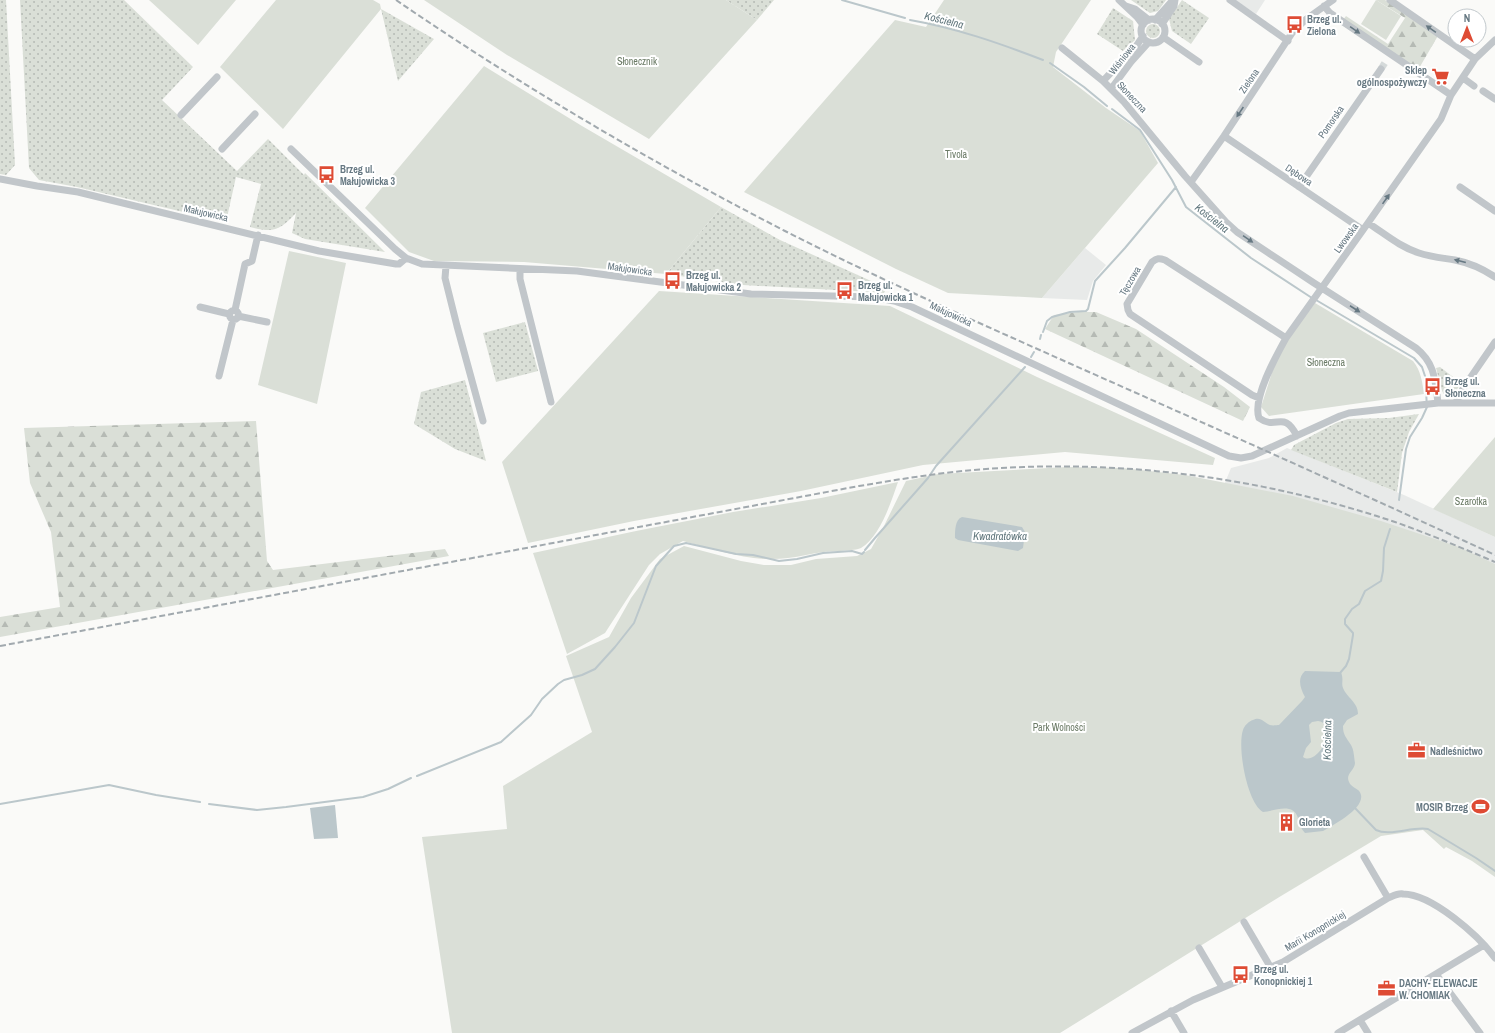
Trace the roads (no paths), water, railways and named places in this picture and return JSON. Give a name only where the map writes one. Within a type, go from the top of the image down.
[{"type":"street","points":[[1119,0],[1125,6],[1135,9],[1149,22],[1162,24]]},
{"type":"street","points":[[1162,24],[1165,31],[1163,37],[1157,42],[1149,42],[1143,36],[1142,29],[1174,0]]},
{"type":"street","points":[[1162,24],[1174,6],[1174,0]]},
{"type":"street","points":[[1230,0],[1288,41]]},
{"type":"street","name":"Zielona","points":[[1191,182],[1298,26],[1333,0]]},
{"type":"street","points":[[1390,0],[1475,59]]},
{"type":"street","points":[[1324,6],[1330,13],[1388,58],[1451,95]]},
{"type":"street","name":"Wiśniowa","points":[[1103,81],[1137,45],[1143,36]]},
{"type":"street","points":[[1163,37],[1199,62]]},
{"type":"street","name":"Lwowska","points":[[1297,436],[1292,426],[1288,423],[1267,423],[1259,418],[1257,408],[1259,398],[1269,372],[1286,338],[1441,119],[1451,95],[1475,59],[1495,40]]},
{"type":"street","name":"Wiśniowa","points":[[1111,89],[1149,42]]},
{"type":"street","name":"Słoneczna","points":[[1062,48],[1111,89],[1145,126],[1226,222],[1237,232],[1423,354],[1430,363],[1434,375],[1434,403]]},
{"type":"street","name":"Pomorska","points":[[1299,187],[1381,69]]},
{"type":"street","points":[[181,115],[217,77]]},
{"type":"street","points":[[1463,78],[1474,86]]},
{"type":"street","points":[[1483,91],[1495,100]]},
{"type":"street","points":[[222,149],[255,114]]},
{"type":"street","name":"Dębowa","points":[[1224,136],[1363,230]]},
{"type":"street","name":"Małujowicka","points":[[290,149],[371,227],[406,258],[422,264],[576,272],[751,294],[884,299],[912,307],[1229,456],[1240,458],[1252,456],[1349,413],[1434,403],[1495,403]]},
{"type":"street","name":"Małujowicka","points":[[0,179],[78,192],[319,251],[396,264],[399,264],[406,258]]},
{"type":"street","points":[[1460,187],[1495,211]]},
{"type":"street","points":[[1368,223],[1410,250],[1429,256],[1456,260],[1469,264],[1495,277]]},
{"type":"street","points":[[219,376],[245,264],[252,261],[258,235]]},
{"type":"street","name":"Tęczowa","points":[[1259,398],[1189,354],[1130,314],[1127,304],[1152,262],[1156,258],[1161,258],[1286,338]]},
{"type":"street","points":[[446,266],[445,278],[448,292],[483,421]]},
{"type":"street","points":[[520,268],[520,279],[551,402]]},
{"type":"street","points":[[200,307],[267,322]]},
{"type":"street","points":[[1456,402],[1464,386],[1495,342]]},
{"type":"street","points":[[1364,858],[1388,898]]},
{"type":"street","name":"Marii Konopnickiej","points":[[1132,1033],[1193,1000],[1271,968],[1388,898],[1399,894],[1420,897],[1440,908],[1458,921],[1484,945],[1495,958]]},
{"type":"street","points":[[1244,922],[1271,968]]},
{"type":"street","points":[[1338,1033],[1484,945]]},
{"type":"street","points":[[1199,948],[1222,987]]},
{"type":"street","points":[[1436,974],[1480,1033]]},
{"type":"street","points":[[1171,1011],[1184,1033]]},
{"type":"street","points":[[1360,1020],[1368,1033]]},
{"type":"water","name":"Kwadratówka","points":[[962,517],[1022,527],[1025,532],[1023,548],[1018,551],[958,540],[955,538],[956,526],[958,520]]},
{"type":"water","points":[[1305,671],[1341,672],[1343,688],[1358,710],[1358,714],[1347,720],[1343,726],[1343,729],[1346,738],[1353,749],[1355,763],[1348,779],[1350,784],[1359,791],[1361,795],[1361,800],[1358,806],[1340,821],[1323,831],[1305,833],[1300,826],[1296,813],[1292,810],[1283,809],[1263,812],[1257,807],[1248,787],[1241,749],[1243,730],[1248,723],[1258,719],[1270,725],[1279,725],[1302,701],[1305,697],[1300,683],[1302,674]],"holes":[[[1318,721],[1325,724],[1327,737],[1320,751],[1309,758],[1303,757],[1306,748],[1311,742],[1309,725],[1312,722]]]},
{"type":"water","points":[[335,805],[338,838],[314,839],[310,808]]},
{"type":"waterway","name":"Kościelna","points":[[842,0],[905,18]]},
{"type":"waterway","name":"Kościelna","points":[[910,20],[944,27],[1043,60]]},
{"type":"waterway","name":"Kościelna","points":[[1050,63],[1084,87],[1107,106]]},
{"type":"waterway","name":"Kościelna","points":[[1112,109],[1140,130],[1172,180],[1186,207],[1251,258],[1312,298]]},
{"type":"waterway","points":[[1043,332],[1047,321],[1052,317],[1070,312],[1086,311],[1088,309],[1095,281],[1176,187]]},
{"type":"waterway","name":"Kościelna","points":[[1316,300],[1414,358],[1422,367],[1425,376],[1427,407],[1410,437],[1406,449],[1399,500]]},
{"type":"waterway","points":[[1040,339],[1041,335]]},
{"type":"waterway","points":[[1031,357],[1034,352]]},
{"type":"waterway","points":[[865,550],[928,478],[936,466],[1025,367]]},
{"type":"waterway","name":"Kościelna","points":[[1340,673],[1346,666],[1349,659],[1353,635],[1345,624],[1345,619],[1352,609],[1359,604],[1365,591],[1381,581],[1384,548],[1390,529]]},
{"type":"waterway","points":[[417,776],[501,742],[531,715],[542,699],[558,684],[564,680],[582,675],[595,669],[634,623],[656,566],[674,546],[686,543],[736,554],[753,555],[779,561],[797,559],[823,553],[852,551],[862,554],[864,552]]},
{"type":"waterway","points":[[209,804],[257,810],[286,807],[363,797],[388,789],[411,778]]},
{"type":"waterway","points":[[0,804],[109,785],[200,802]]},
{"type":"waterway","name":"Kościelna","points":[[1354,807],[1376,830],[1382,832],[1394,832],[1422,828],[1428,829],[1495,871]]},
{"type":"tunnel","points":[[1381,69],[1386,61]]},
{"type":"railway","points":[[396,0],[443,32],[587,122],[685,178],[785,231],[856,266],[999,332],[1495,555]]},
{"type":"railway","points":[[0,646],[859,486],[906,478],[986,469],[1090,467],[1193,475],[1244,483],[1295,494],[1395,522],[1495,562]]},
{"type":"place","name":"Brzeg ul. Zielona","points":[[1294,25]]},
{"type":"place","name":"Sklep ogólnospożywczy","points":[[1440,76]]},
{"type":"place","name":"Brzeg ul. Małujowicka 3","points":[[327,175]]},
{"type":"place","name":"Brzeg ul. Małujowicka 2","points":[[673,281]]},
{"type":"place","name":"Brzeg ul. Małujowicka 1","points":[[845,291]]},
{"type":"place","name":"Brzeg ul. Słoneczna","points":[[1432,387]]},
{"type":"place","name":"Nadleśnictwo","points":[[1417,751]]},
{"type":"place","name":"MOSIR Brzeg","points":[[1481,807]]},
{"type":"place","name":"Glorieta","points":[[1286,822]]},
{"type":"place","name":"Brzeg ul. Konopnickiej 1","points":[[1241,975]]},
{"type":"place","name":"DACHY- ELEWACJE W. CHOMIAK","points":[[1386,989]]},
{"type":"park label","name":"Słonecznik","points":[[637,61]]},
{"type":"park label","name":"Tivola","points":[[956,154]]},
{"type":"park label","name":"Szarotka","points":[[1471,501]]},
{"type":"park label","name":"Park Wolności","points":[[1059,727]]}]
